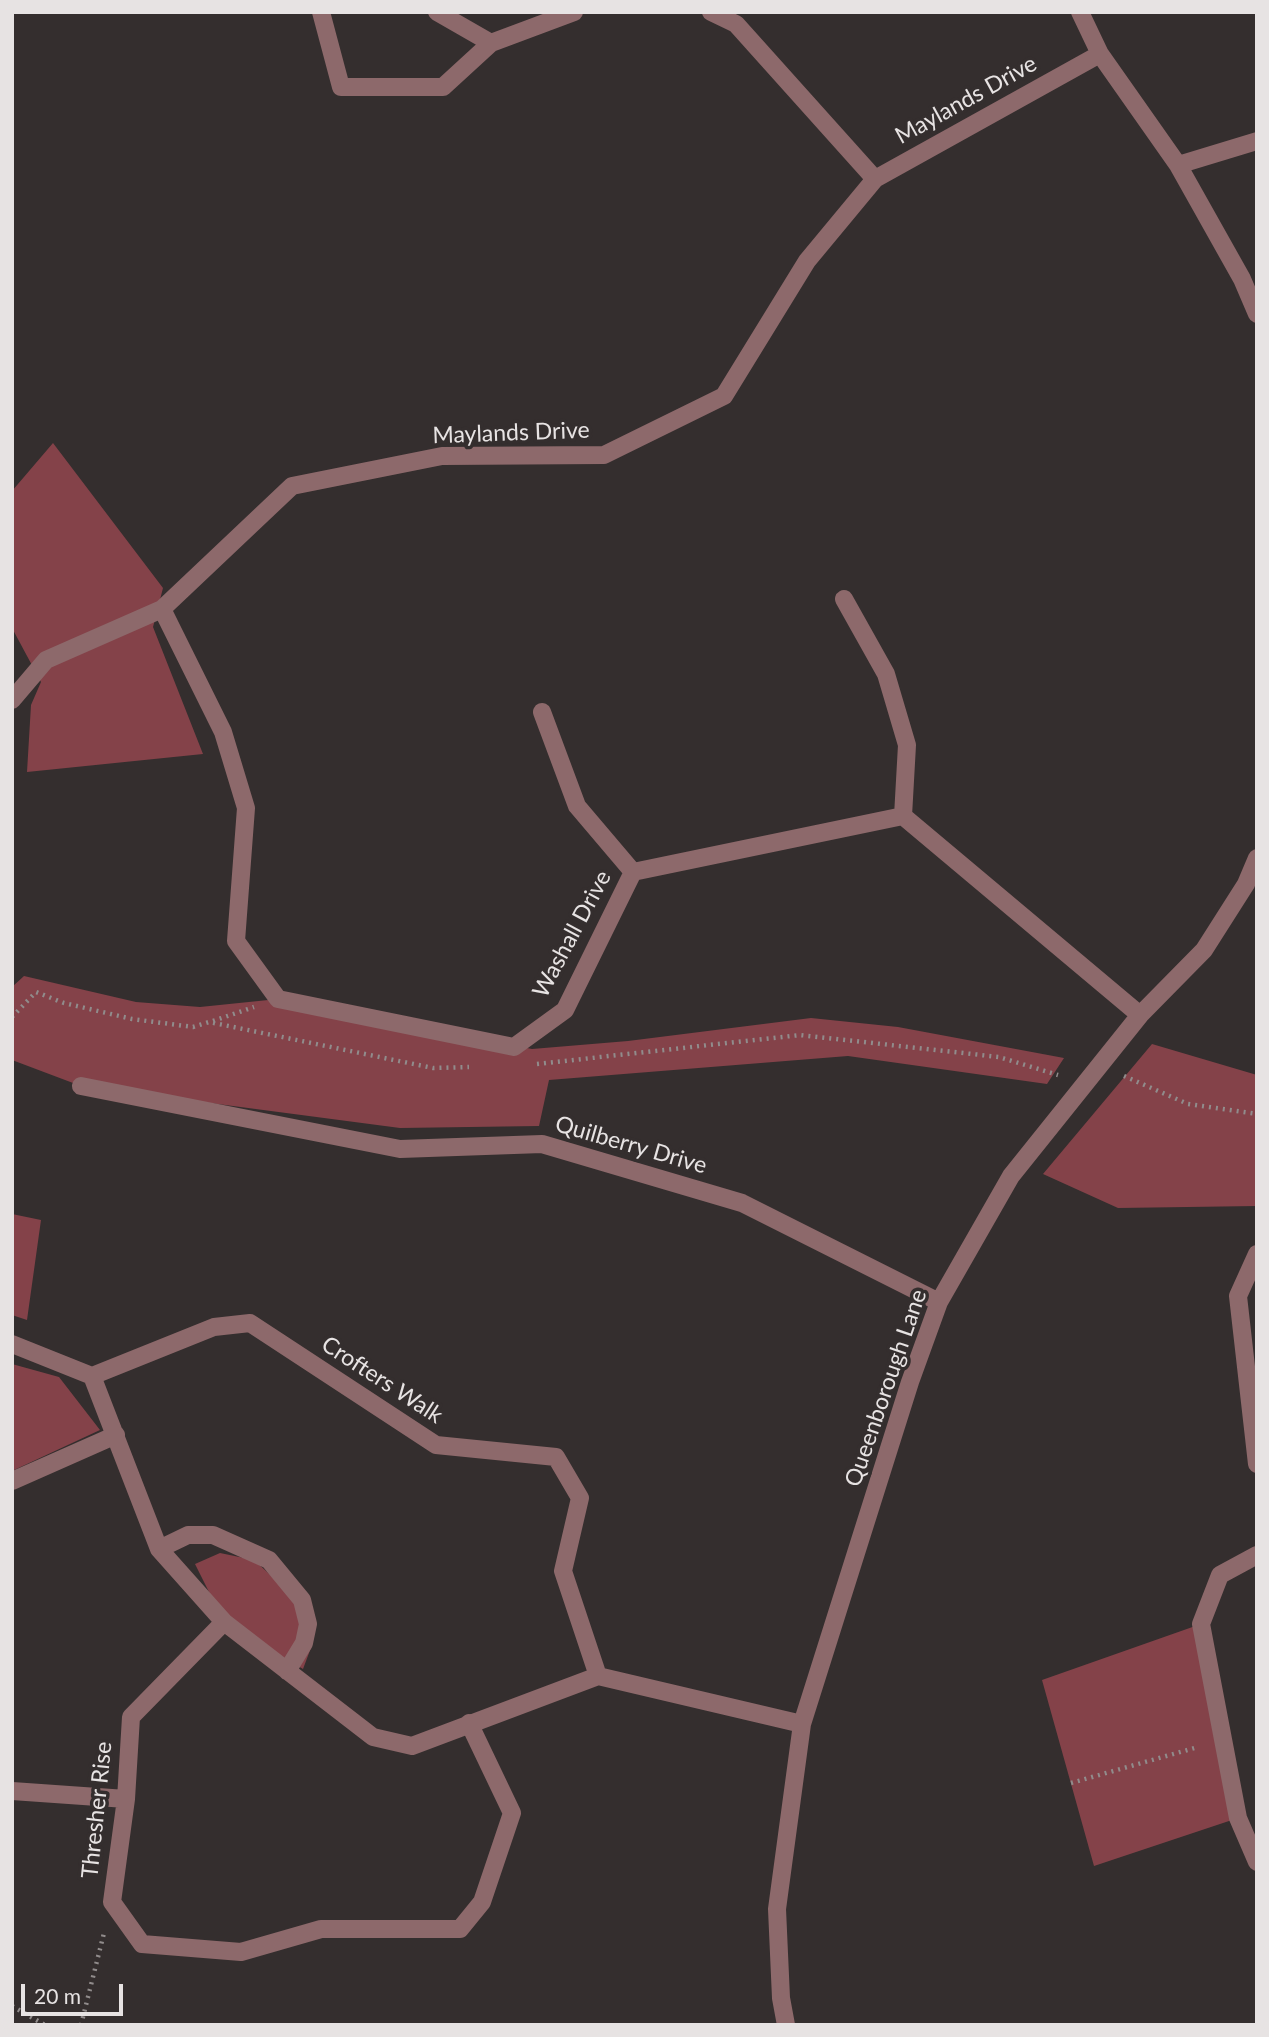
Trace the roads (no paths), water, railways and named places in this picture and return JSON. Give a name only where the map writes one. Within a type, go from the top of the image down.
[{"type":"street","points":[[321,12],[341,87],[443,87],[491,43],[574,12]]},
{"type":"street","points":[[438,12],[491,43]]},
{"type":"street","points":[[711,12],[736,23],[875,179]]},
{"type":"street","points":[[1080,12],[1100,54],[1178,164],[1242,279],[1257,314]]},
{"type":"street","name":"Maylands Drive","points":[[12,700],[46,660],[162,609],[292,486],[442,456],[604,455],[724,396],[807,261],[875,179],[1100,54]]},
{"type":"street","points":[[1178,164],[1257,141]]},
{"type":"street","points":[[844,598],[886,674],[907,745],[903,816],[1140,1015]]},
{"type":"street","name":"Washall Drive","points":[[162,609],[223,732],[243,797],[246,808],[236,941],[278,999],[513,1047],[565,1010],[633,872],[903,816]]},
{"type":"street","points":[[542,712],[577,806],[633,872]]},
{"type":"street","name":"Queenborough Lane","points":[[786,2025],[781,1998],[777,1909],[802,1724],[910,1382],[939,1301],[1011,1176],[1140,1015],[1204,950],[1246,884],[1257,858]]},
{"type":"street","name":"Quilberry Drive","points":[[81,1086],[400,1149],[542,1144],[743,1203],[939,1301]]},
{"type":"street","points":[[1257,1254],[1238,1296],[1257,1464]]},
{"type":"street","name":"Crofters Walk","points":[[92,1376],[214,1327],[250,1323],[436,1445],[556,1457],[580,1498],[563,1571],[598,1676]]},
{"type":"street","points":[[12,1344],[92,1376],[159,1549],[224,1622],[373,1737],[412,1746],[598,1676],[802,1724]]},
{"type":"street","points":[[12,1481],[116,1435]]},
{"type":"street","points":[[159,1549],[188,1535],[214,1535],[269,1560],[302,1600],[308,1624],[304,1643],[287,1671]]},
{"type":"street","points":[[1257,1555],[1220,1575],[1201,1623],[1238,1818],[1257,1862]]},
{"type":"street","name":"Thresher Rise","points":[[224,1622],[131,1717],[126,1799],[112,1902],[142,1944],[242,1952],[321,1929],[460,1929],[482,1902],[512,1813],[470,1723]]},
{"type":"street","points":[[12,1791],[126,1799]]}]
